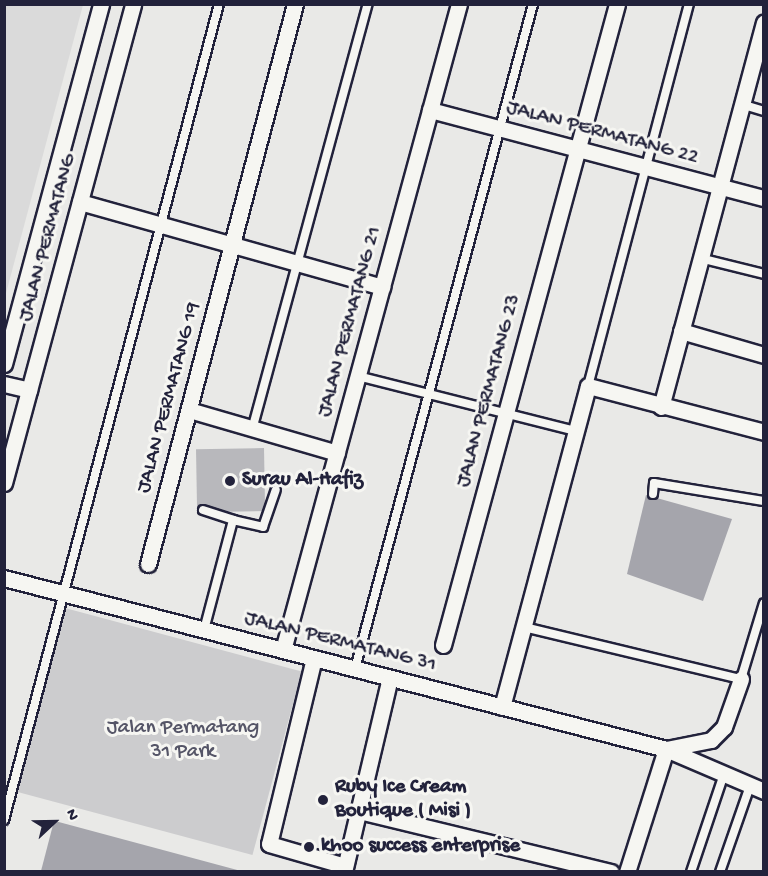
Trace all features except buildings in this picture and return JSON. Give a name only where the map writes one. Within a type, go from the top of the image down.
[{"type":"street","name":"JALAN PERMATANG","points":[[4,364],[101,4]]},
{"type":"street","name":"JALAN PERMATANG","points":[[4,483],[133,4]]},
{"type":"street","name":"JALAN PERMATANG 19","points":[[148,564],[295,4]]},
{"type":"street","name":"JALAN PERMATANG 21","points":[[283,650],[459,4]]},
{"type":"street","name":"JALAN PERMATANG 23","points":[[443,645],[579,149],[616,4]]},
{"type":"street","points":[[661,407],[762,33]]},
{"type":"street","name":"JALAN PERMATANG 22","points":[[430,110],[764,198]]},
{"type":"street","points":[[80,202],[382,287]]},
{"type":"street","points":[[681,331],[764,355]]},
{"type":"street","points":[[4,384],[29,390]]},
{"type":"street","points":[[502,707],[588,386],[661,407],[764,432]]},
{"type":"street","points":[[189,410],[253,426],[337,453]]},
{"type":"street","name":"JALAN PERMATANG 31","points":[[4,578],[666,749]]},
{"type":"street","points":[[314,658],[269,844],[345,869],[390,678]]},
{"type":"street","points":[[666,749],[711,740],[724,727],[741,679]]},
{"type":"street","points":[[666,749],[723,777],[757,789]]},
{"type":"street","points":[[627,872],[666,749]]},
{"type":"street","points":[[358,811],[611,872]]},
{"type":"lane","points":[[4,820],[219,4]]},
{"type":"lane","points":[[253,426],[296,261],[368,4]]},
{"type":"lane","points":[[355,669],[533,4]]},
{"type":"lane","points":[[588,386],[689,4]]},
{"type":"lane","points":[[741,104],[764,111]]},
{"type":"lane","points":[[700,258],[764,274]]},
{"type":"lane","points":[[358,376],[576,431]]},
{"type":"lane","points":[[652,494],[654,483],[764,501]]},
{"type":"lane","points":[[203,510],[233,520],[263,526],[276,490]]},
{"type":"lane","points":[[204,630],[233,520]]},
{"type":"lane","points":[[524,627],[741,679],[764,603]]},
{"type":"lane","points":[[691,872],[723,777]]},
{"type":"lane","points":[[720,872],[757,789]]},
{"type":"shaded area","points":[[4,5],[83,5],[5,297]]},
{"type":"shaded area","points":[[646,495],[732,519],[703,601],[627,574]]},
{"type":"shaded area","points":[[55,821],[241,871],[41,871]]},
{"type":"green space","name":"Jalan Permatang 31 Park","points":[[65,608],[302,671],[252,855],[16,792]]},
{"type":"place","name":"Surau Al-Hafiz","points":[[230,481]]},
{"type":"place","name":"Ruby Ice Cream Boutique ( Misi )","points":[[323,800]]},
{"type":"place","name":"khoo success enterprise","points":[[309,847]]}]
